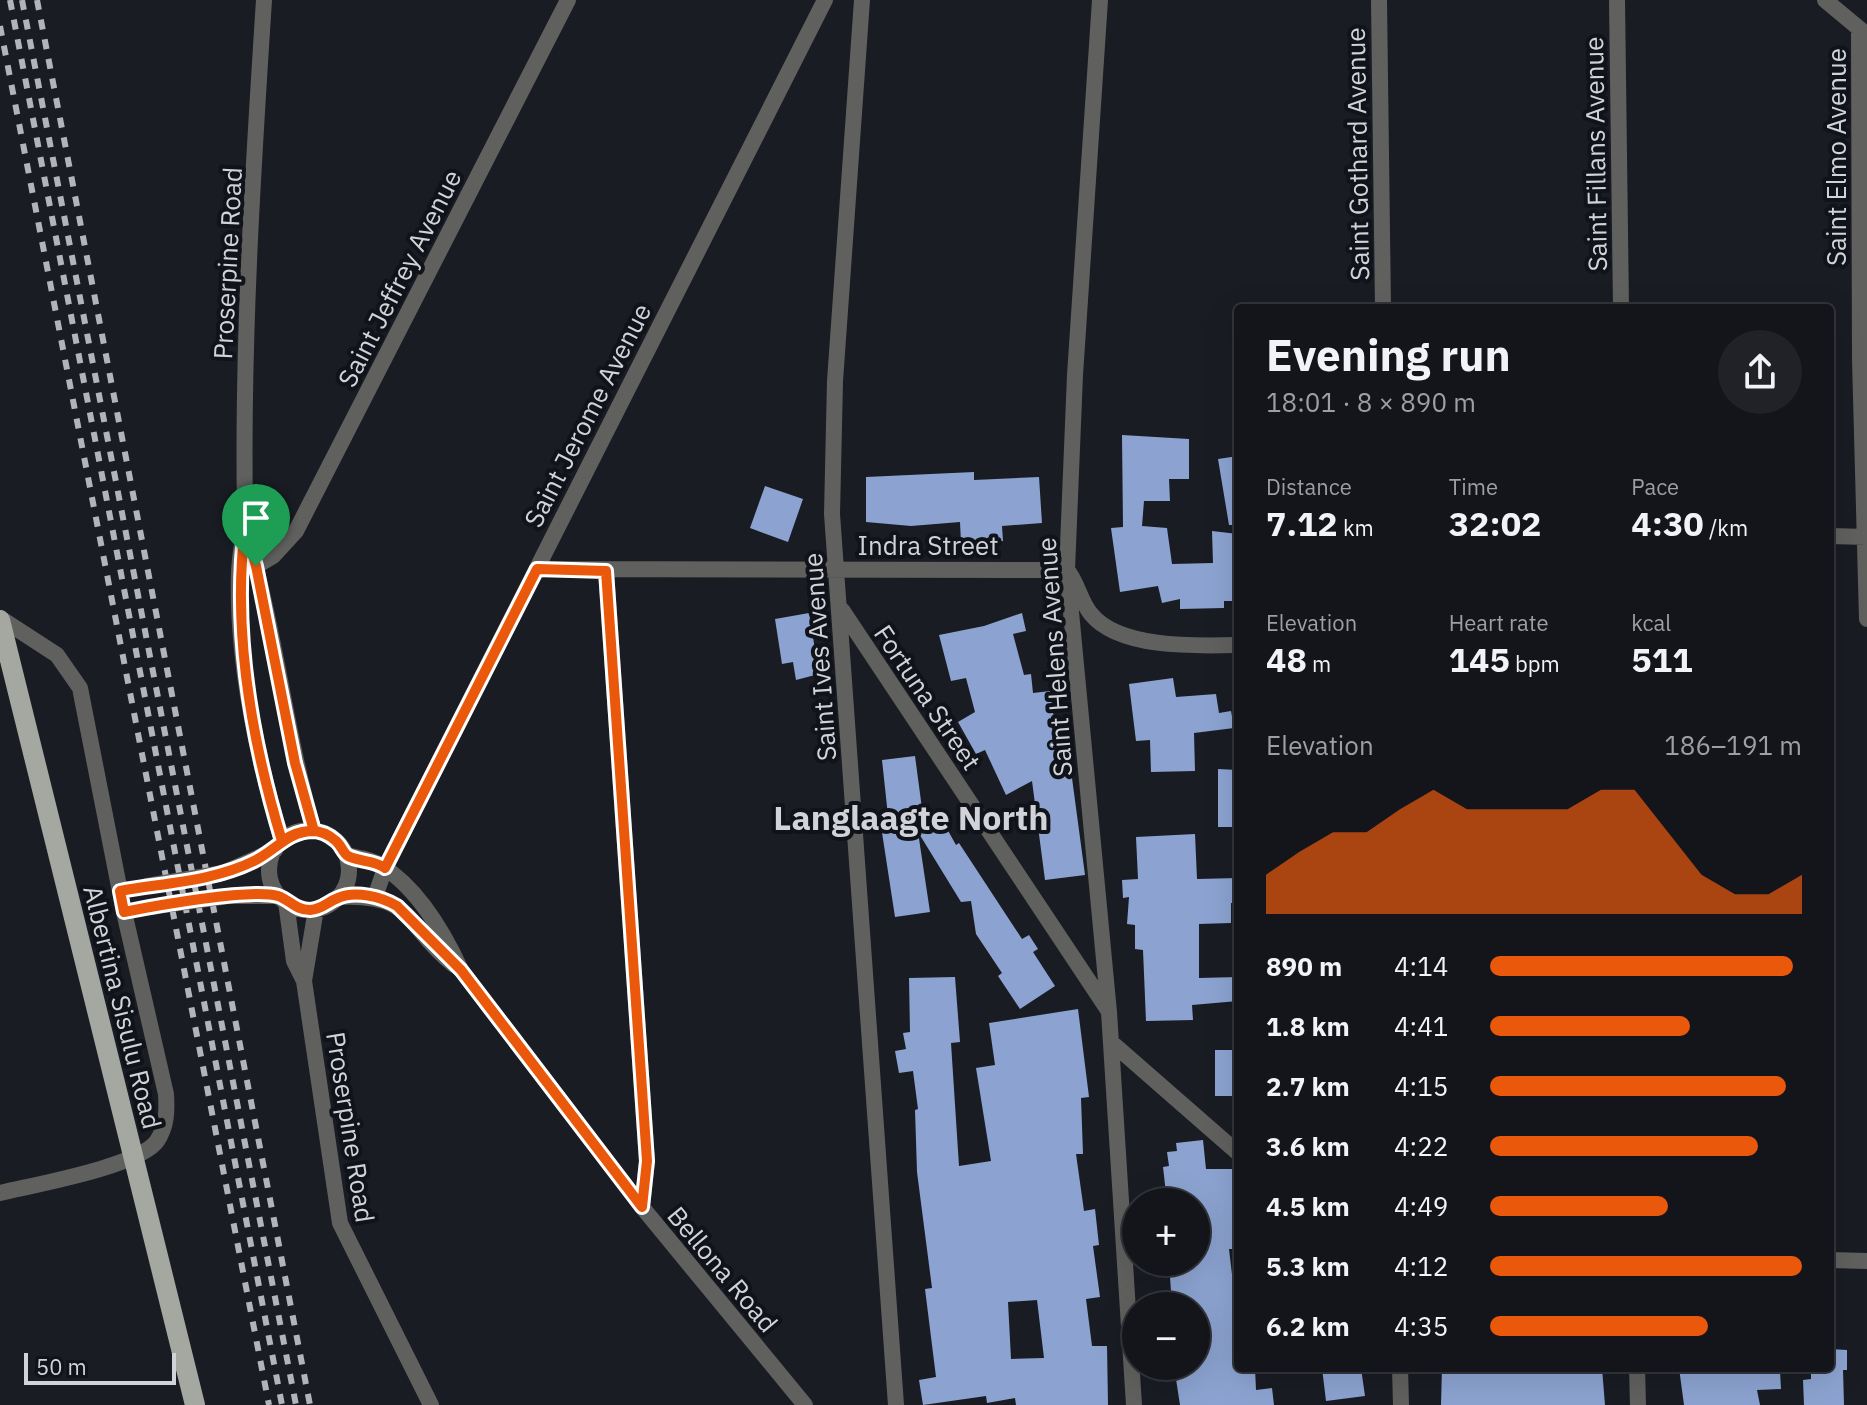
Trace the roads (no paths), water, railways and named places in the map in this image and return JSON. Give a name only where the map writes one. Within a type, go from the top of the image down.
[{"type":"main road","name":"Albertina Sisulu Road","points":[[0,619],[195,1405]]},
{"type":"street","name":"Proserpine Road","points":[[264,0],[243,434],[245,528],[239,571],[243,638],[278,846],[270,877],[282,899],[294,961],[304,981]]},
{"type":"street","name":"Saint Jeffrey Avenue","points":[[256,566],[273,556],[296,531],[568,0]]},
{"type":"street","name":"Saint Jerome Avenue","points":[[375,897],[385,868],[825,0]]},
{"type":"street","name":"Saint Ives Avenue","points":[[862,0],[835,381],[832,514],[896,1405]]},
{"type":"street","name":"Saint Helens Avenue","points":[[1100,0],[1075,375],[1067,570],[1109,1012],[1134,1405]]},
{"type":"street","name":"Saint Gothard Avenue","points":[[1379,0],[1383,304]]},
{"type":"street","name":"Saint Fillans Avenue","points":[[1617,0],[1621,304]]},
{"type":"street","points":[[1825,0],[1863,33]]},
{"type":"street","name":"Saint Elmo Avenue","points":[[1863,33],[1867,619]]},
{"type":"street","name":"Proserpine Road","points":[[245,528],[256,566],[295,763],[314,831]]},
{"type":"street","points":[[1834,536],[1866,532]]},
{"type":"street","name":"Indra Street","points":[[537,569],[1067,570]]},
{"type":"street","points":[[1067,570],[1091,614],[1100,622],[1156,644],[1234,645]]},
{"type":"street","points":[[606,571],[647,1161],[642,1207]]},
{"type":"street","name":"Fortuna Street","points":[[840,608],[1109,1012]]},
{"type":"street","points":[[0,619],[57,655],[80,688],[168,1115],[156,1142],[134,1159],[0,1193]]},
{"type":"street","points":[[120,891],[223,873],[302,831],[314,831],[334,839],[346,855],[349,870],[338,897]]},
{"type":"street","points":[[346,855],[385,868]]},
{"type":"street","name":"Bellona Road","points":[[385,868],[424,909],[461,970],[642,1207],[805,1405]]},
{"type":"street","points":[[124,912],[228,896],[282,899],[295,908],[316,909],[338,897],[375,897]]},
{"type":"street","name":"Bellona Road","points":[[375,897],[387,900],[408,915],[444,957],[461,970]]},
{"type":"street","name":"Proserpine Road","points":[[316,909],[304,981],[340,1223],[431,1405]]},
{"type":"street","points":[[1111,1042],[1234,1150]]},
{"type":"street","points":[[1834,1260],[1867,1261]]},
{"type":"street","points":[[1400,1372],[1401,1405]]},
{"type":"street","points":[[1637,1372],[1638,1405]]},
{"type":"railway","points":[[10,0],[282,1405]]},
{"type":"railway","points":[[22,0],[296,1405]]},
{"type":"railway","points":[[37,0],[310,1405]]},
{"type":"railway","points":[[0,26],[269,1405]]},
{"type":"district","name":"Langlaagte North","points":[[911,817]]}]
